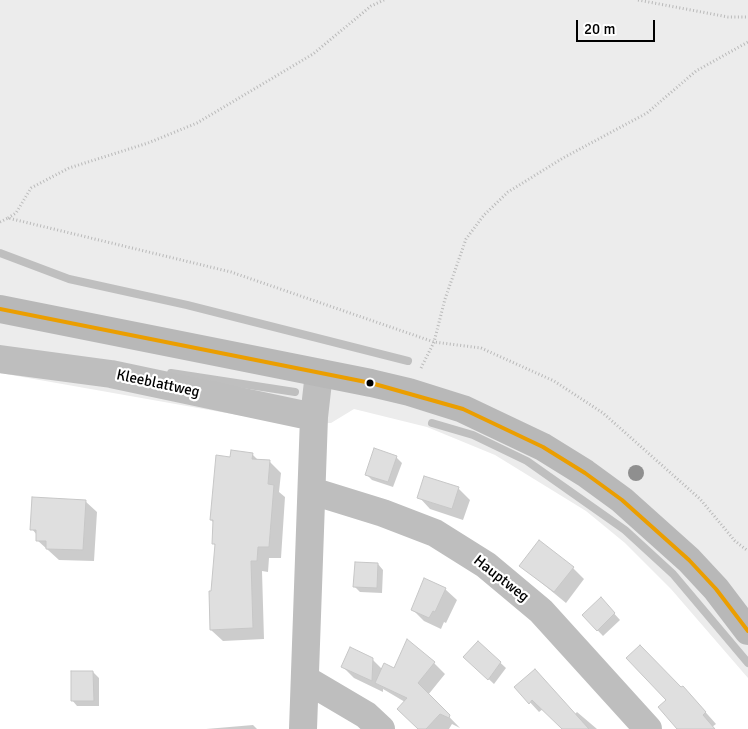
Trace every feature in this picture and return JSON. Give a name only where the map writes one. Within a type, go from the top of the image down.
[{"type":"street","points":[[0,309],[409,392],[463,409],[543,447],[585,473],[622,500],[689,560],[716,589],[748,631]]},
{"type":"street","name":"Kleeblattweg","points":[[0,359],[111,374],[314,416]]},
{"type":"street","points":[[303,729],[314,416],[319,373]]},
{"type":"street","name":"Hauptweg","points":[[312,491],[383,513],[435,533],[486,565],[541,611],[648,729]]},
{"type":"street","points":[[305,679],[366,715],[380,729]]},
{"type":"path","points":[[0,222],[16,213],[31,188],[69,168],[148,143],[197,123],[313,54],[371,6],[384,0]]},
{"type":"path","points":[[638,0],[728,17],[748,17]]},
{"type":"path","points":[[409,392],[434,342],[445,298],[466,239],[484,214],[508,192],[563,158],[647,113],[696,70],[748,42]]},
{"type":"path","points":[[8,218],[231,272],[434,342],[481,348],[554,381],[603,412],[700,499],[735,541],[748,551]]},
{"type":"shaded area","points":[[0,0],[748,0],[748,678],[671,589],[625,543],[586,511],[495,455],[427,427],[354,409],[331,423],[283,423],[0,373]]},
{"type":"building","points":[[374,448],[397,456],[388,482],[365,475]]},
{"type":"building","points":[[231,450],[253,453],[252,459],[270,460],[268,484],[274,485],[269,547],[258,547],[257,561],[251,561],[253,628],[210,630],[209,591],[211,591],[215,544],[212,544],[213,520],[210,520],[216,455],[230,457]]},
{"type":"building","points":[[424,476],[459,487],[452,509],[417,498]]},
{"type":"building","points":[[32,497],[86,500],[83,550],[46,549],[46,541],[36,541],[36,530],[30,530]]},
{"type":"building","points":[[539,540],[574,567],[554,592],[519,566]]},
{"type":"building","points":[[355,562],[378,563],[377,588],[353,587]]},
{"type":"building","points":[[424,578],[446,588],[435,612],[433,611],[429,618],[411,610]]},
{"type":"building","points":[[601,597],[615,613],[597,631],[582,615]]},
{"type":"building","points":[[407,639],[435,662],[418,683],[450,715],[449,718],[440,714],[426,729],[418,729],[397,709],[407,698],[375,683],[384,663],[394,668]]},
{"type":"building","points":[[478,641],[501,662],[488,680],[463,657]]},
{"type":"building","points":[[640,645],[681,687],[683,686],[706,712],[703,715],[715,729],[677,729],[658,707],[666,700],[626,658]]},
{"type":"building","points":[[350,647],[373,658],[372,681],[341,667]]},
{"type":"building","points":[[535,669],[589,729],[562,729],[532,700],[529,704],[514,687]]},
{"type":"building","points":[[71,671],[93,671],[94,701],[71,701]]},
{"type":"waterway","points":[[0,253],[69,279],[187,305],[408,361]]},
{"type":"waterway","points":[[171,373],[295,392]]},
{"type":"waterway","points":[[432,423],[473,435],[527,461],[625,530],[673,574],[748,663]]},
{"type":"transit line","points":[[0,309],[371,383],[463,409],[543,447],[585,473],[622,500],[689,560],[716,589],[748,631]]}]
